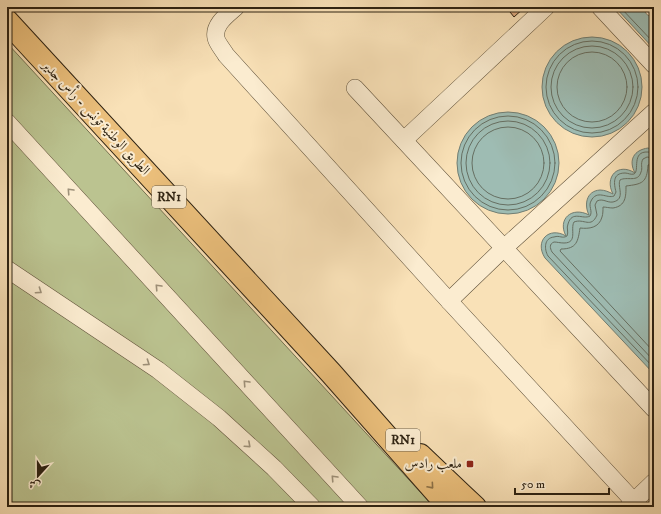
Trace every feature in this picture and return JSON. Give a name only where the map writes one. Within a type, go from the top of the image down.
[{"type":"main road","name":"الطريق الوطنية تونس - رأس جدير","points":[[7,21],[331,373],[449,507]]},
{"type":"main road","name":"الطريق الوطنية تونس - رأس جدير","points":[[331,373],[474,507]]},
{"type":"street","points":[[236,7],[216,27],[216,38],[226,55],[634,505],[654,482]]},
{"type":"street","points":[[404,140],[546,7]]},
{"type":"street","points":[[600,7],[654,65]]},
{"type":"street","points":[[355,88],[654,409]]},
{"type":"street","points":[[450,301],[504,248],[654,112]]},
{"type":"street","points":[[7,122],[360,507]]},
{"type":"street","points":[[7,136],[27,144]]},
{"type":"street","points":[[7,269],[158,370],[219,418],[274,468],[312,507]]},
{"type":"green space","points":[[7,43],[434,507],[7,507]]},
{"type":"water","points":[[615,7],[641,7],[654,21],[654,49]]},
{"type":"water","points":[[592,37],[602,38],[620,45],[634,59],[641,77],[641,97],[634,115],[620,129],[602,136],[592,137],[582,136],[564,129],[550,115],[543,97],[542,87],[543,77],[550,59],[564,45],[582,38]]},
{"type":"water","points":[[508,112],[527,116],[544,127],[555,144],[559,163],[555,182],[544,199],[527,210],[508,214],[489,210],[472,199],[461,182],[457,163],[461,144],[472,127],[489,116]]},
{"type":"water","points":[[648,148],[654,150],[654,374],[545,258],[541,246],[542,241],[549,234],[560,233],[566,236],[563,224],[572,213],[577,212],[589,215],[587,211],[587,199],[592,193],[602,190],[613,194],[610,182],[614,173],[623,169],[635,173],[632,164],[634,156],[639,151]]},
{"type":"building","points":[[506,7],[525,7],[514,17]]},
{"type":"place","name":"ملعب رادس","points":[[470,464]]}]
